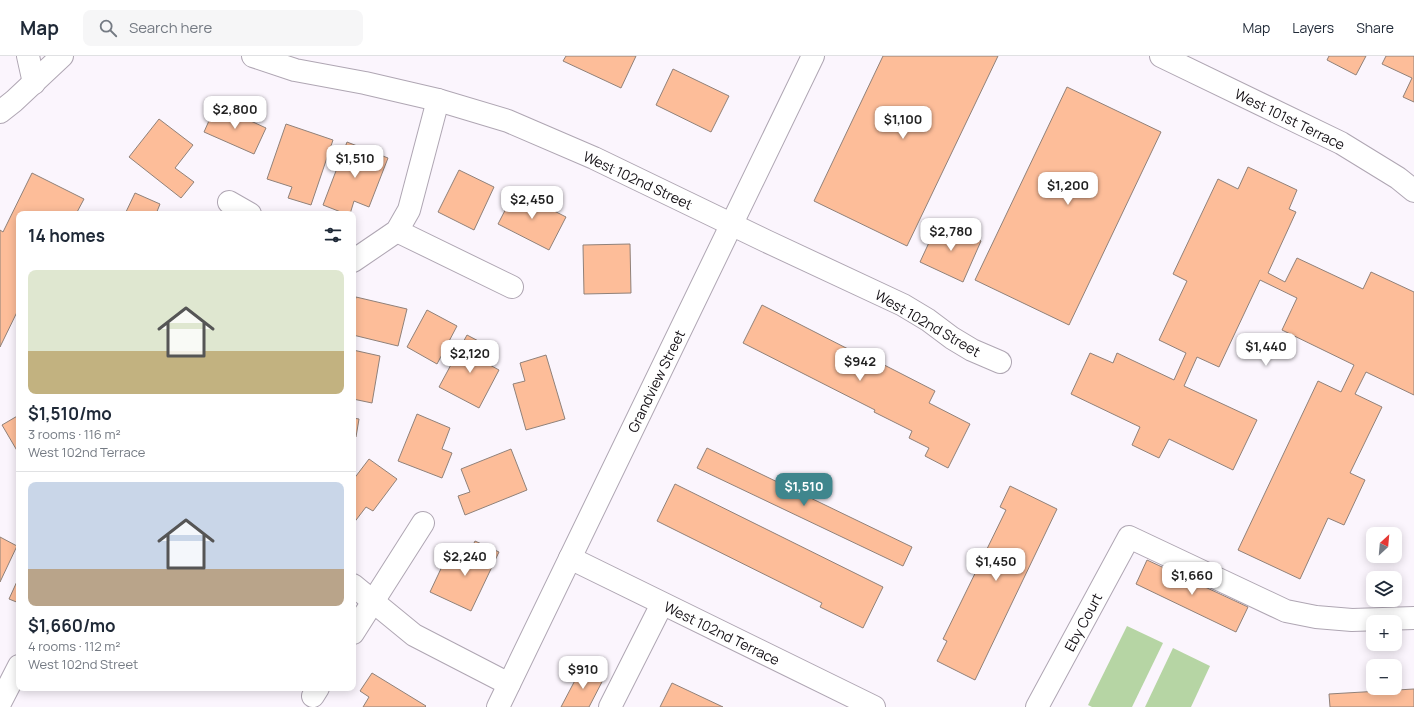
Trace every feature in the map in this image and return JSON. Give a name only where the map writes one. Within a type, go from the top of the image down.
[{"type":"street","points":[[28,56],[34,83]]},
{"type":"street","points":[[0,112],[34,83],[62,56]]},
{"type":"street","name":"West 102nd Street","points":[[253,56],[295,70],[365,83],[438,100],[508,121],[594,158],[903,305],[972,350],[1000,362]]},
{"type":"street","name":"Grandview Street","points":[[498,707],[814,56]]},
{"type":"street","name":"West 101st Terrace","points":[[1161,56],[1341,142],[1398,178],[1414,191]]},
{"type":"street","points":[[356,259],[397,231],[409,210],[438,100]]},
{"type":"street","points":[[229,202],[245,211]]},
{"type":"street","points":[[397,231],[512,287]]},
{"type":"street","points":[[356,629],[423,523]]},
{"type":"street","name":"Eby Court","points":[[1037,707],[1129,537],[1286,611],[1316,617],[1352,620],[1414,618]]},
{"type":"street","name":"West 102nd Terrace","points":[[570,558],[874,707]]},
{"type":"street","points":[[356,587],[414,635],[510,684]]},
{"type":"street","points":[[610,707],[662,604]]},
{"type":"street","points":[[0,703],[16,672]]},
{"type":"green space","points":[[1127,626],[1163,643],[1132,707],[1092,707],[1088,705]]},
{"type":"green space","points":[[1173,648],[1210,666],[1191,707],[1145,707]]},
{"type":"building","points":[[566,56],[636,56],[621,88],[563,61]]},
{"type":"building","points":[[883,56],[998,56],[907,246],[814,201]]},
{"type":"building","points":[[1329,56],[1366,56],[1356,75],[1327,60]]},
{"type":"building","points":[[1386,56],[1414,56],[1414,102],[1403,97],[1412,78],[1382,64]]},
{"type":"building","points":[[673,69],[729,96],[711,132],[656,105]]},
{"type":"building","points":[[1067,87],[1161,132],[1069,325],[975,280]]},
{"type":"building","points":[[216,105],[266,128],[254,154],[204,132]]},
{"type":"building","points":[[159,119],[193,145],[175,168],[194,182],[181,198],[129,157]]},
{"type":"building","points":[[286,124],[333,140],[311,205],[288,198],[292,187],[267,179]]},
{"type":"building","points":[[347,142],[388,158],[369,207],[354,201],[351,211],[338,211],[323,205]]},
{"type":"building","points":[[1248,167],[1297,190],[1289,209],[1296,212],[1268,273],[1285,282],[1297,258],[1363,289],[1371,272],[1414,292],[1414,395],[1366,372],[1355,394],[1382,407],[1350,473],[1365,480],[1344,525],[1328,518],[1300,579],[1238,550],[1318,381],[1341,392],[1354,365],[1282,330],[1297,298],[1260,280],[1219,367],[1197,357],[1184,386],[1257,420],[1233,470],[1169,439],[1159,458],[1132,445],[1140,427],[1071,394],[1090,353],[1113,363],[1117,353],[1174,380],[1186,353],[1159,340],[1187,281],[1173,274],[1218,179],[1238,189]]},
{"type":"building","points":[[459,170],[494,187],[474,230],[438,212]]},
{"type":"building","points":[[32,173],[84,199],[78,211],[16,211],[16,314],[0,347],[0,230],[3,232]]},
{"type":"building","points":[[515,191],[566,217],[549,250],[498,224]]},
{"type":"building","points":[[135,193],[160,204],[157,211],[126,211]]},
{"type":"building","points":[[939,221],[981,241],[963,282],[920,262]]},
{"type":"building","points":[[630,244],[631,293],[584,294],[583,245]]},
{"type":"building","points":[[356,297],[407,309],[398,346],[356,336]]},
{"type":"building","points":[[762,305],[935,391],[929,403],[970,424],[948,468],[925,456],[929,448],[909,438],[912,431],[874,412],[875,410],[743,343]]},
{"type":"building","points":[[427,310],[457,326],[437,364],[407,347]]},
{"type":"building","points":[[467,335],[486,345],[479,359],[499,370],[479,408],[439,387]]},
{"type":"building","points":[[356,351],[380,356],[372,403],[356,400]]},
{"type":"building","points":[[546,355],[565,419],[526,430],[513,384],[525,381],[520,363]]},
{"type":"building","points":[[417,414],[450,428],[442,449],[452,453],[442,478],[398,461]]},
{"type":"building","points":[[16,417],[16,449],[2,425]]},
{"type":"building","points":[[356,418],[359,419],[356,437]]},
{"type":"building","points":[[707,448],[912,547],[903,566],[697,468]]},
{"type":"building","points":[[511,449],[527,490],[465,515],[458,496],[470,492],[461,469]]},
{"type":"building","points":[[369,459],[397,479],[373,511],[366,507],[356,520],[356,476]]},
{"type":"building","points":[[675,484],[883,587],[863,628],[820,607],[822,603],[657,521]]},
{"type":"building","points":[[1010,486],[1057,509],[975,680],[937,661],[947,641],[943,639],[1006,510],[1000,507]]},
{"type":"building","points":[[0,537],[16,545],[16,548],[0,582]]},
{"type":"building","points":[[475,541],[499,552],[471,611],[430,592],[446,558],[463,566]]},
{"type":"building","points":[[1147,560],[1248,607],[1236,632],[1136,584]]},
{"type":"building","points":[[16,584],[16,602],[9,599]]},
{"type":"building","points":[[582,667],[604,678],[589,707],[561,707]]},
{"type":"building","points":[[372,673],[426,706],[363,707],[369,697],[360,691]]},
{"type":"building","points":[[672,683],[723,707],[660,707]]},
{"type":"building","points":[[1414,689],[1414,707],[1330,707],[1329,694],[1366,692],[1366,695],[1402,695],[1402,690]]}]
